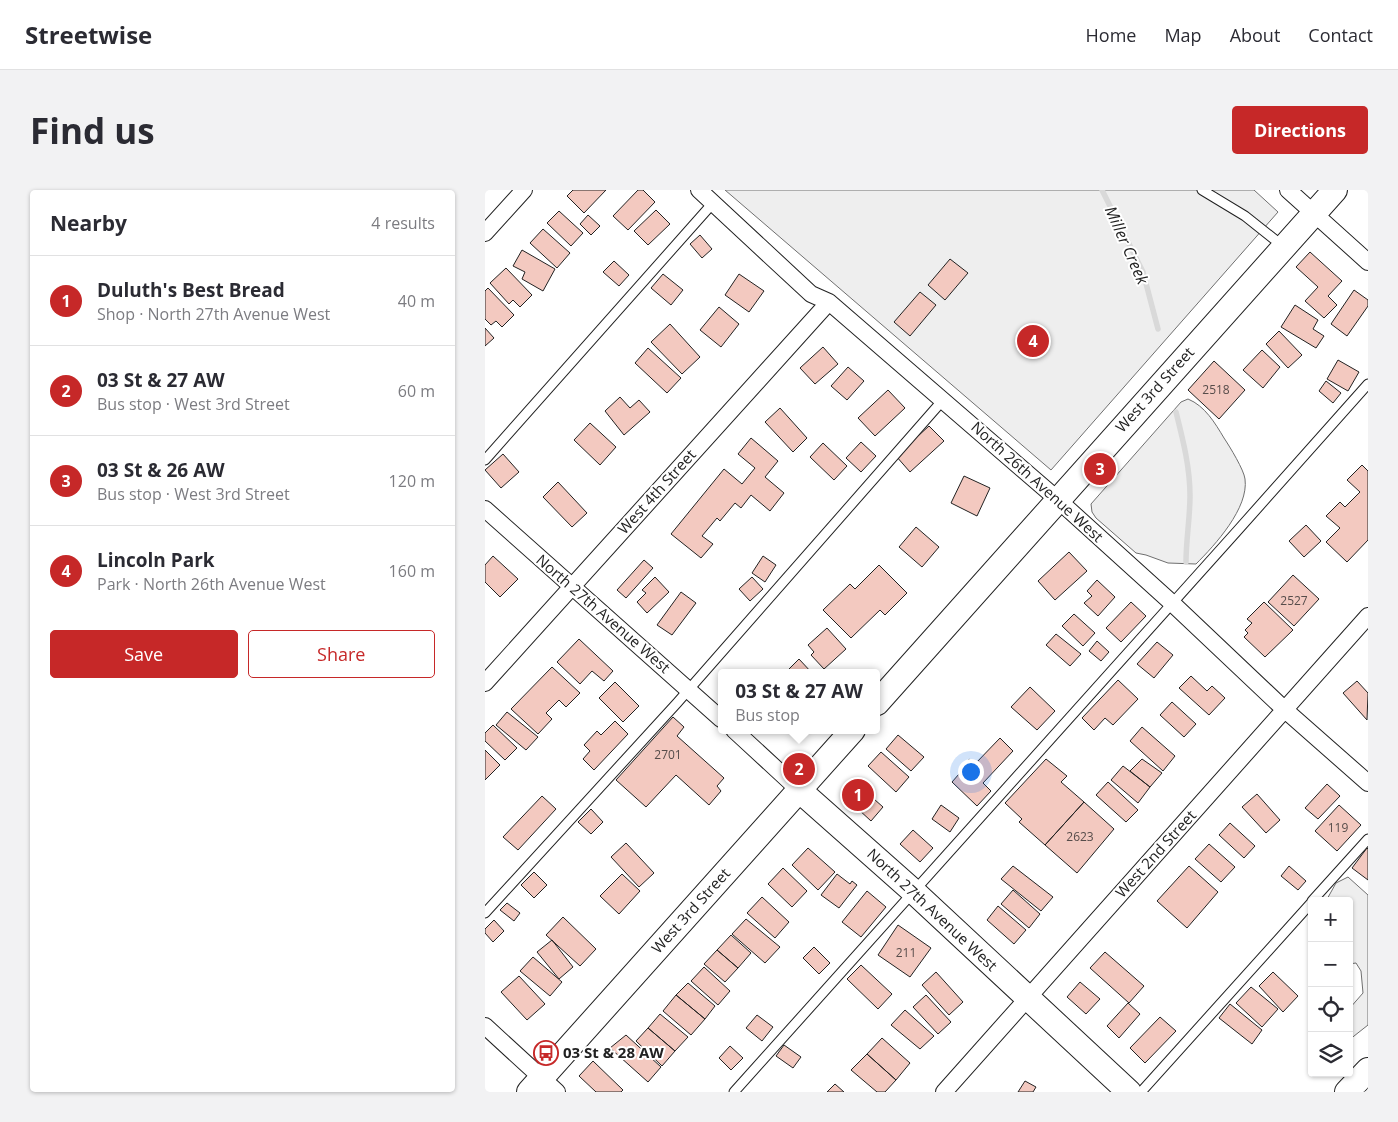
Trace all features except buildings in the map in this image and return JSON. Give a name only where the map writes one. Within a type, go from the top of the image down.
[{"type":"main road","name":"West 3rd Street","points":[[880,700],[1057,499],[1335,190]]},
{"type":"main road","name":"West 3rd Street","points":[[542,1087],[849,734]]},
{"type":"main road","name":"North 27th Avenue West","points":[[799,790],[913,891],[1129,1092]]},
{"type":"main road","points":[[1347,1092],[1368,1070]]},
{"type":"street","points":[[485,233],[524,190]]},
{"type":"street","name":"North 26th Avenue West","points":[[699,190],[811,294],[829,302],[1057,499],[1173,604],[1284,709],[1368,783]]},
{"type":"street","points":[[1288,190],[1368,262]]},
{"type":"street","name":"West 4th Street","points":[[485,683],[829,302]]},
{"type":"street","name":"North 27th Avenue West","points":[[485,509],[718,716]]},
{"type":"street","name":"West 2nd Street","points":[[944,1092],[1368,616]]},
{"type":"street","name":"North 27th Avenue West","points":[[738,734],[799,790]]},
{"type":"street","points":[[485,1026],[542,1087]]},
{"type":"lane","points":[[1201,190],[1245,216],[1284,247]]},
{"type":"lane","points":[[485,460],[713,203]]},
{"type":"lane","points":[[734,1092],[1368,384]]},
{"type":"lane","points":[[485,913],[689,689],[943,400]]},
{"type":"lane","points":[[1316,897],[1368,839]]},
{"type":"lane","points":[[1141,1092],[1308,905]]},
{"type":"shaded area","points":[[725,190],[1254,190],[1278,212],[1051,470]]},
{"type":"shaded area","points":[[1188,399],[1204,410],[1221,432],[1242,470],[1245,479],[1245,490],[1242,502],[1229,525],[1196,564],[1168,563],[1136,553],[1096,518],[1092,512],[1091,504],[1181,402]]},
{"type":"shaded area","points":[[1348,877],[1368,895],[1368,1025],[1353,1037],[1353,1004],[1363,993],[1361,971],[1356,963],[1353,963],[1353,897],[1328,897],[1336,883]]},
{"type":"waterway","name":"Miller Creek","points":[[1102,190],[1143,272],[1158,329]]},
{"type":"waterway","name":"Miller Creek","points":[[1176,412],[1186,454],[1190,485],[1186,562]]},
{"type":"place","name":"Lincoln Park","points":[[1033,341]]},
{"type":"place","name":"03 St & 26 AW","points":[[1100,469]]},
{"type":"place","name":"03 St & 27 AW","points":[[799,769]]},
{"type":"place","name":"Duluth's Best Bread","points":[[858,795]]},
{"type":"place","name":"03 St & 28 AW","points":[[546,1053]]}]
